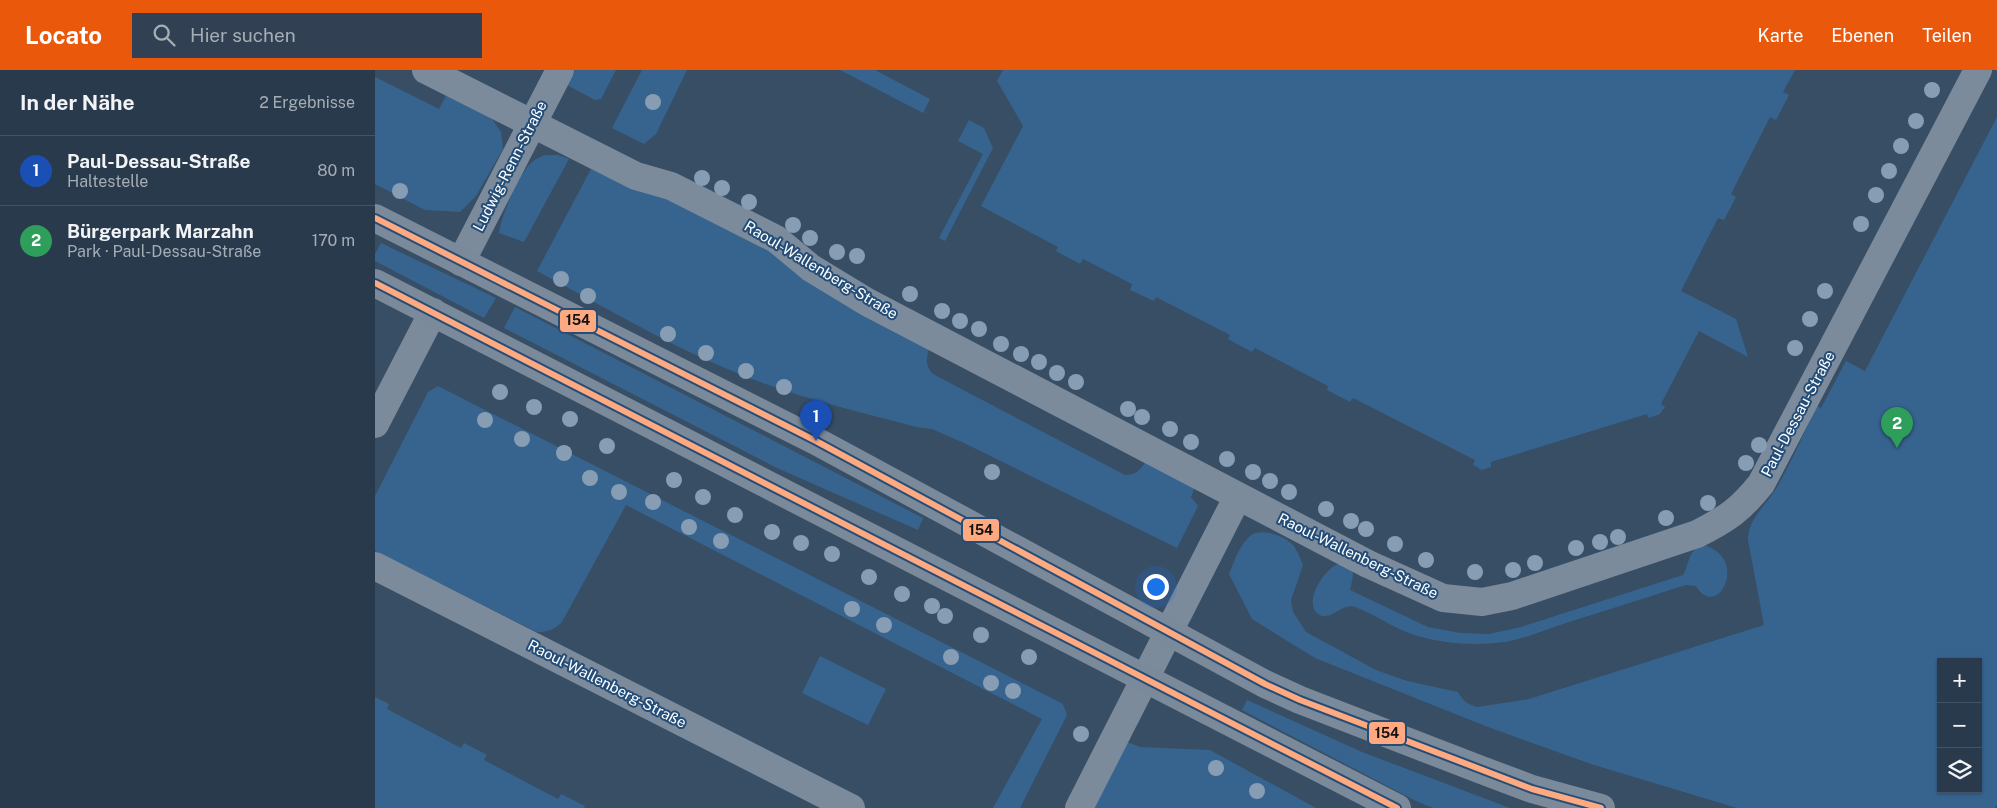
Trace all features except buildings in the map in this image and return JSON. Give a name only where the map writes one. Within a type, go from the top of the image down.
[{"type":"main road","points":[[375,218],[816,441],[1248,676],[1300,700],[1531,788],[1601,808]]},
{"type":"main road","points":[[375,283],[1397,808]]},
{"type":"street","name":"Raoul-Wallenberg-Straße","points":[[426,70],[636,176],[671,186],[776,239],[811,268],[867,302],[1238,496],[1415,586],[1443,598],[1482,602]]},
{"type":"street","name":"Ludwig-Renn-Straße","points":[[461,262],[560,70]]},
{"type":"street","name":"Paul-Dessau-Straße","points":[[1482,602],[1512,596],[1697,534],[1723,521],[1745,504],[1766,475],[1978,70]]},
{"type":"street","points":[[375,424],[433,312]]},
{"type":"street","points":[[1079,808],[1238,496]]},
{"type":"street","name":"Raoul-Wallenberg-Straße","points":[[375,566],[841,806]]},
{"type":"shaded area","points":[[575,70],[616,70],[601,99],[595,100],[567,85]]},
{"type":"shaded area","points":[[642,70],[687,70],[656,134],[644,144],[612,128]]},
{"type":"shaded area","points":[[840,70],[875,70],[930,99],[923,113]]},
{"type":"shaded area","points":[[1003,70],[1795,70],[1783,92],[1789,95],[1776,120],[1770,117],[1731,194],[1736,197],[1724,220],[1718,218],[1681,291],[1736,319],[1748,357],[1699,331],[1661,404],[1665,407],[1660,414],[1648,418],[1647,414],[1491,462],[1491,467],[1482,470],[1473,465],[1475,460],[1353,398],[1350,402],[1327,390],[1328,386],[1255,348],[1252,352],[1228,339],[1230,335],[1156,297],[1154,301],[1130,290],[1132,284],[1083,259],[1080,264],[1056,251],[1058,247],[981,206],[1023,126],[997,81]]},
{"type":"shaded area","points":[[375,77],[439,109],[448,92],[490,116],[501,132],[503,149],[476,196],[460,212],[425,210],[375,184]]},
{"type":"shaded area","points":[[1997,117],[1997,805],[1995,808],[1737,808],[1591,764],[1488,727],[1315,658],[1252,619],[1229,574],[1242,545],[1253,534],[1265,532],[1283,538],[1294,546],[1303,565],[1291,600],[1293,612],[1306,632],[1376,670],[1407,681],[1458,692],[1466,702],[1478,707],[1529,699],[1764,625],[1748,540],[1751,525],[1773,494],[1817,406],[1821,408],[1846,361],[1865,371]]},
{"type":"shaded area","points":[[969,120],[984,128],[993,148],[945,241],[939,238],[983,154],[958,141]]},
{"type":"shaded area","points":[[546,155],[558,155],[569,159],[524,242],[499,233],[507,207],[520,178],[532,162]]},
{"type":"shaded area","points":[[591,169],[631,187],[688,206],[750,238],[929,348],[927,362],[933,374],[1125,475],[1137,471],[1146,461],[1195,487],[1191,497],[1198,506],[1177,548],[932,429],[916,427],[815,400],[727,369],[672,343],[537,271]]},
{"type":"shaded area","points":[[381,243],[496,298],[484,318],[375,261],[375,254]]},
{"type":"shaded area","points":[[515,307],[923,518],[918,530],[777,468],[504,328]]},
{"type":"shaded area","points":[[438,386],[1063,704],[1067,715],[1020,808],[993,808],[1042,719],[626,505],[562,622],[553,629],[544,632],[537,632],[375,551],[375,496],[428,392]]},
{"type":"shaded area","points":[[1702,545],[1713,549],[1722,557],[1727,567],[1727,577],[1724,587],[1719,594],[1712,597],[1704,595],[1696,586],[1686,585],[1512,641],[1472,644],[1439,641],[1410,633],[1355,607],[1345,607],[1331,615],[1322,616],[1313,607],[1315,592],[1324,576],[1330,569],[1342,563],[1352,570],[1353,576],[1350,590],[1428,627],[1460,633],[1489,634],[1521,627],[1683,575],[1691,554]]},
{"type":"shaded area","points":[[820,656],[886,689],[868,725],[802,693]]},
{"type":"shaded area","points":[[375,697],[389,704],[387,709],[461,748],[464,743],[487,755],[484,760],[558,799],[561,794],[585,806],[584,808],[375,808]]},
{"type":"shaded area","points":[[1247,700],[1362,752],[1510,808],[1433,808],[1414,800],[1242,710]]},
{"type":"shaded area","points":[[1127,742],[1140,747],[1210,750],[1316,808],[1093,808]]},
{"type":"transit line","name":"154","points":[[375,218],[816,441],[1265,684],[1300,700],[1532,789],[1601,808]]},
{"type":"transit line","name":"154","points":[[375,283],[1397,808]]},
{"type":"place","name":"Paul-Dessau-Straße","points":[[816,441]]},
{"type":"place","name":"Bürgerpark Marzahn","points":[[1897,448]]}]
